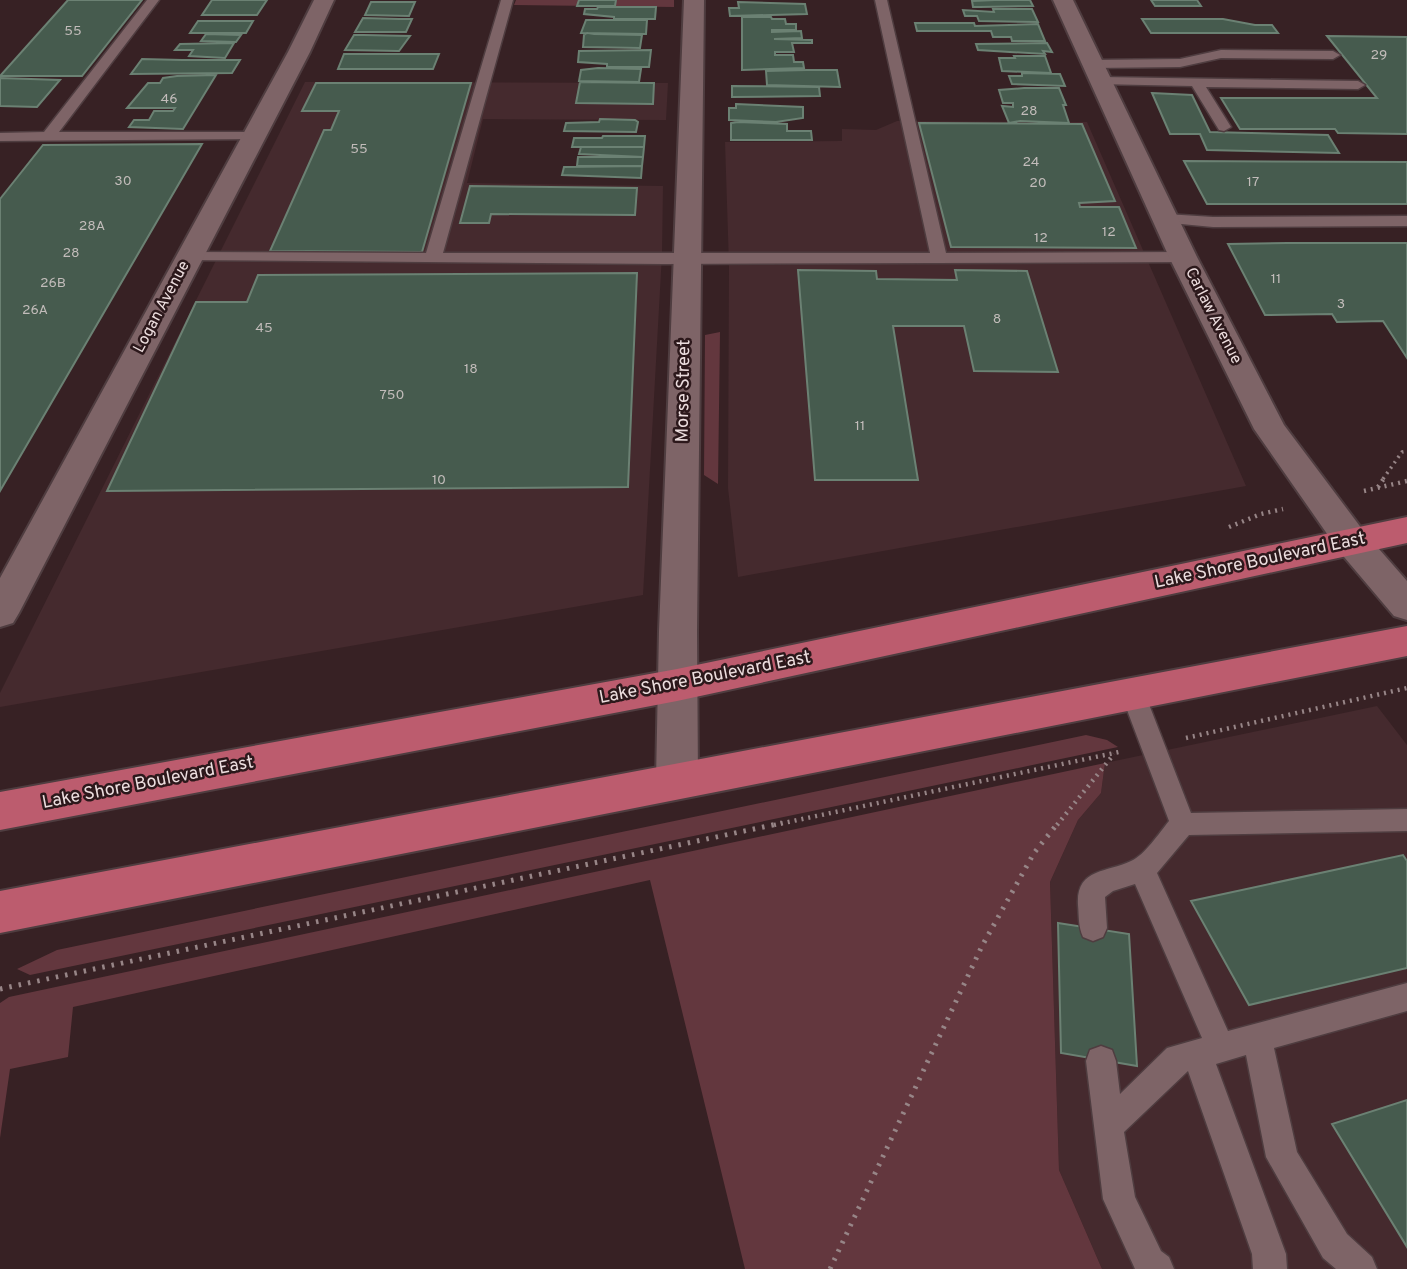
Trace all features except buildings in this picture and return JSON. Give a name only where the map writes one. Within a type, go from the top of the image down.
[{"type":"highway","name":"Lake Shore Boulevard East","points":[[0,811],[677,685],[1407,530]]},
{"type":"highway","points":[[0,912],[1407,641]]},
{"type":"street","name":"Logan Avenue","points":[[0,613],[299,52],[324,0]]},
{"type":"street","name":"Morse Street","points":[[677,781],[694,0]]},
{"type":"street","name":"Carlaw Avenue","points":[[1063,0],[1183,257],[1270,429],[1352,542],[1407,606]]},
{"type":"lane","points":[[48,136],[153,0]]},
{"type":"lane","points":[[433,258],[507,0]]},
{"type":"lane","points":[[881,0],[939,258]]},
{"type":"lane","points":[[1097,72],[1180,63],[1221,54],[1333,55]]},
{"type":"lane","points":[[1097,72],[1197,83],[1359,85]]},
{"type":"lane","points":[[1197,83],[1224,127]]},
{"type":"lane","points":[[0,137],[252,136]]},
{"type":"lane","points":[[1166,219],[1213,222],[1407,221]]},
{"type":"lane","points":[[188,257],[1183,257]]},
{"type":"lane","points":[[1133,694],[1183,824]]},
{"type":"lane","points":[[1093,928],[1091,892],[1105,881],[1142,870],[1183,824],[1407,820]]},
{"type":"lane","points":[[1142,870],[1199,1053],[1269,1254],[1270,1269]]},
{"type":"lane","points":[[1108,1126],[1199,1053],[1407,998]]},
{"type":"lane","points":[[1257,1038],[1282,1157],[1335,1245],[1360,1269]]},
{"type":"lane","points":[[1101,1060],[1119,1199],[1149,1263],[1157,1269]]},
{"type":"path","points":[[1407,451],[1402,452],[1378,488],[1407,481]]},
{"type":"path","points":[[1223,530],[1261,514]]},
{"type":"path","points":[[0,989],[1153,745],[1407,688]]},
{"type":"path","points":[[830,1269],[982,946],[1034,853],[1114,753]]},
{"type":"shaded area","points":[[516,0],[674,0],[674,7],[514,5]]},
{"type":"shaded area","points":[[305,82],[668,83],[666,120],[483,119],[467,183],[663,186],[662,254],[643,595],[0,707],[0,693]]},
{"type":"shaded area","points":[[897,121],[1087,122],[1246,486],[738,577],[728,488],[729,265],[725,142],[842,141],[842,129],[876,130]]},
{"type":"shaded area","points":[[720,332],[718,484],[704,475],[705,335]]},
{"type":"shaded area","points":[[1377,706],[1407,745],[1407,1269],[1102,1269],[1059,1170],[1050,882],[1078,820],[1101,793],[1105,763]]},
{"type":"shaded area","points":[[1086,735],[1107,740],[1118,747],[30,975],[17,969],[57,950]]},
{"type":"shaded area","points":[[1105,763],[1101,793],[1078,820],[1050,882],[1059,1170],[1102,1269],[745,1269],[650,880],[73,1007],[68,1057],[10,1069],[0,1138],[0,1003],[9,997]]}]
